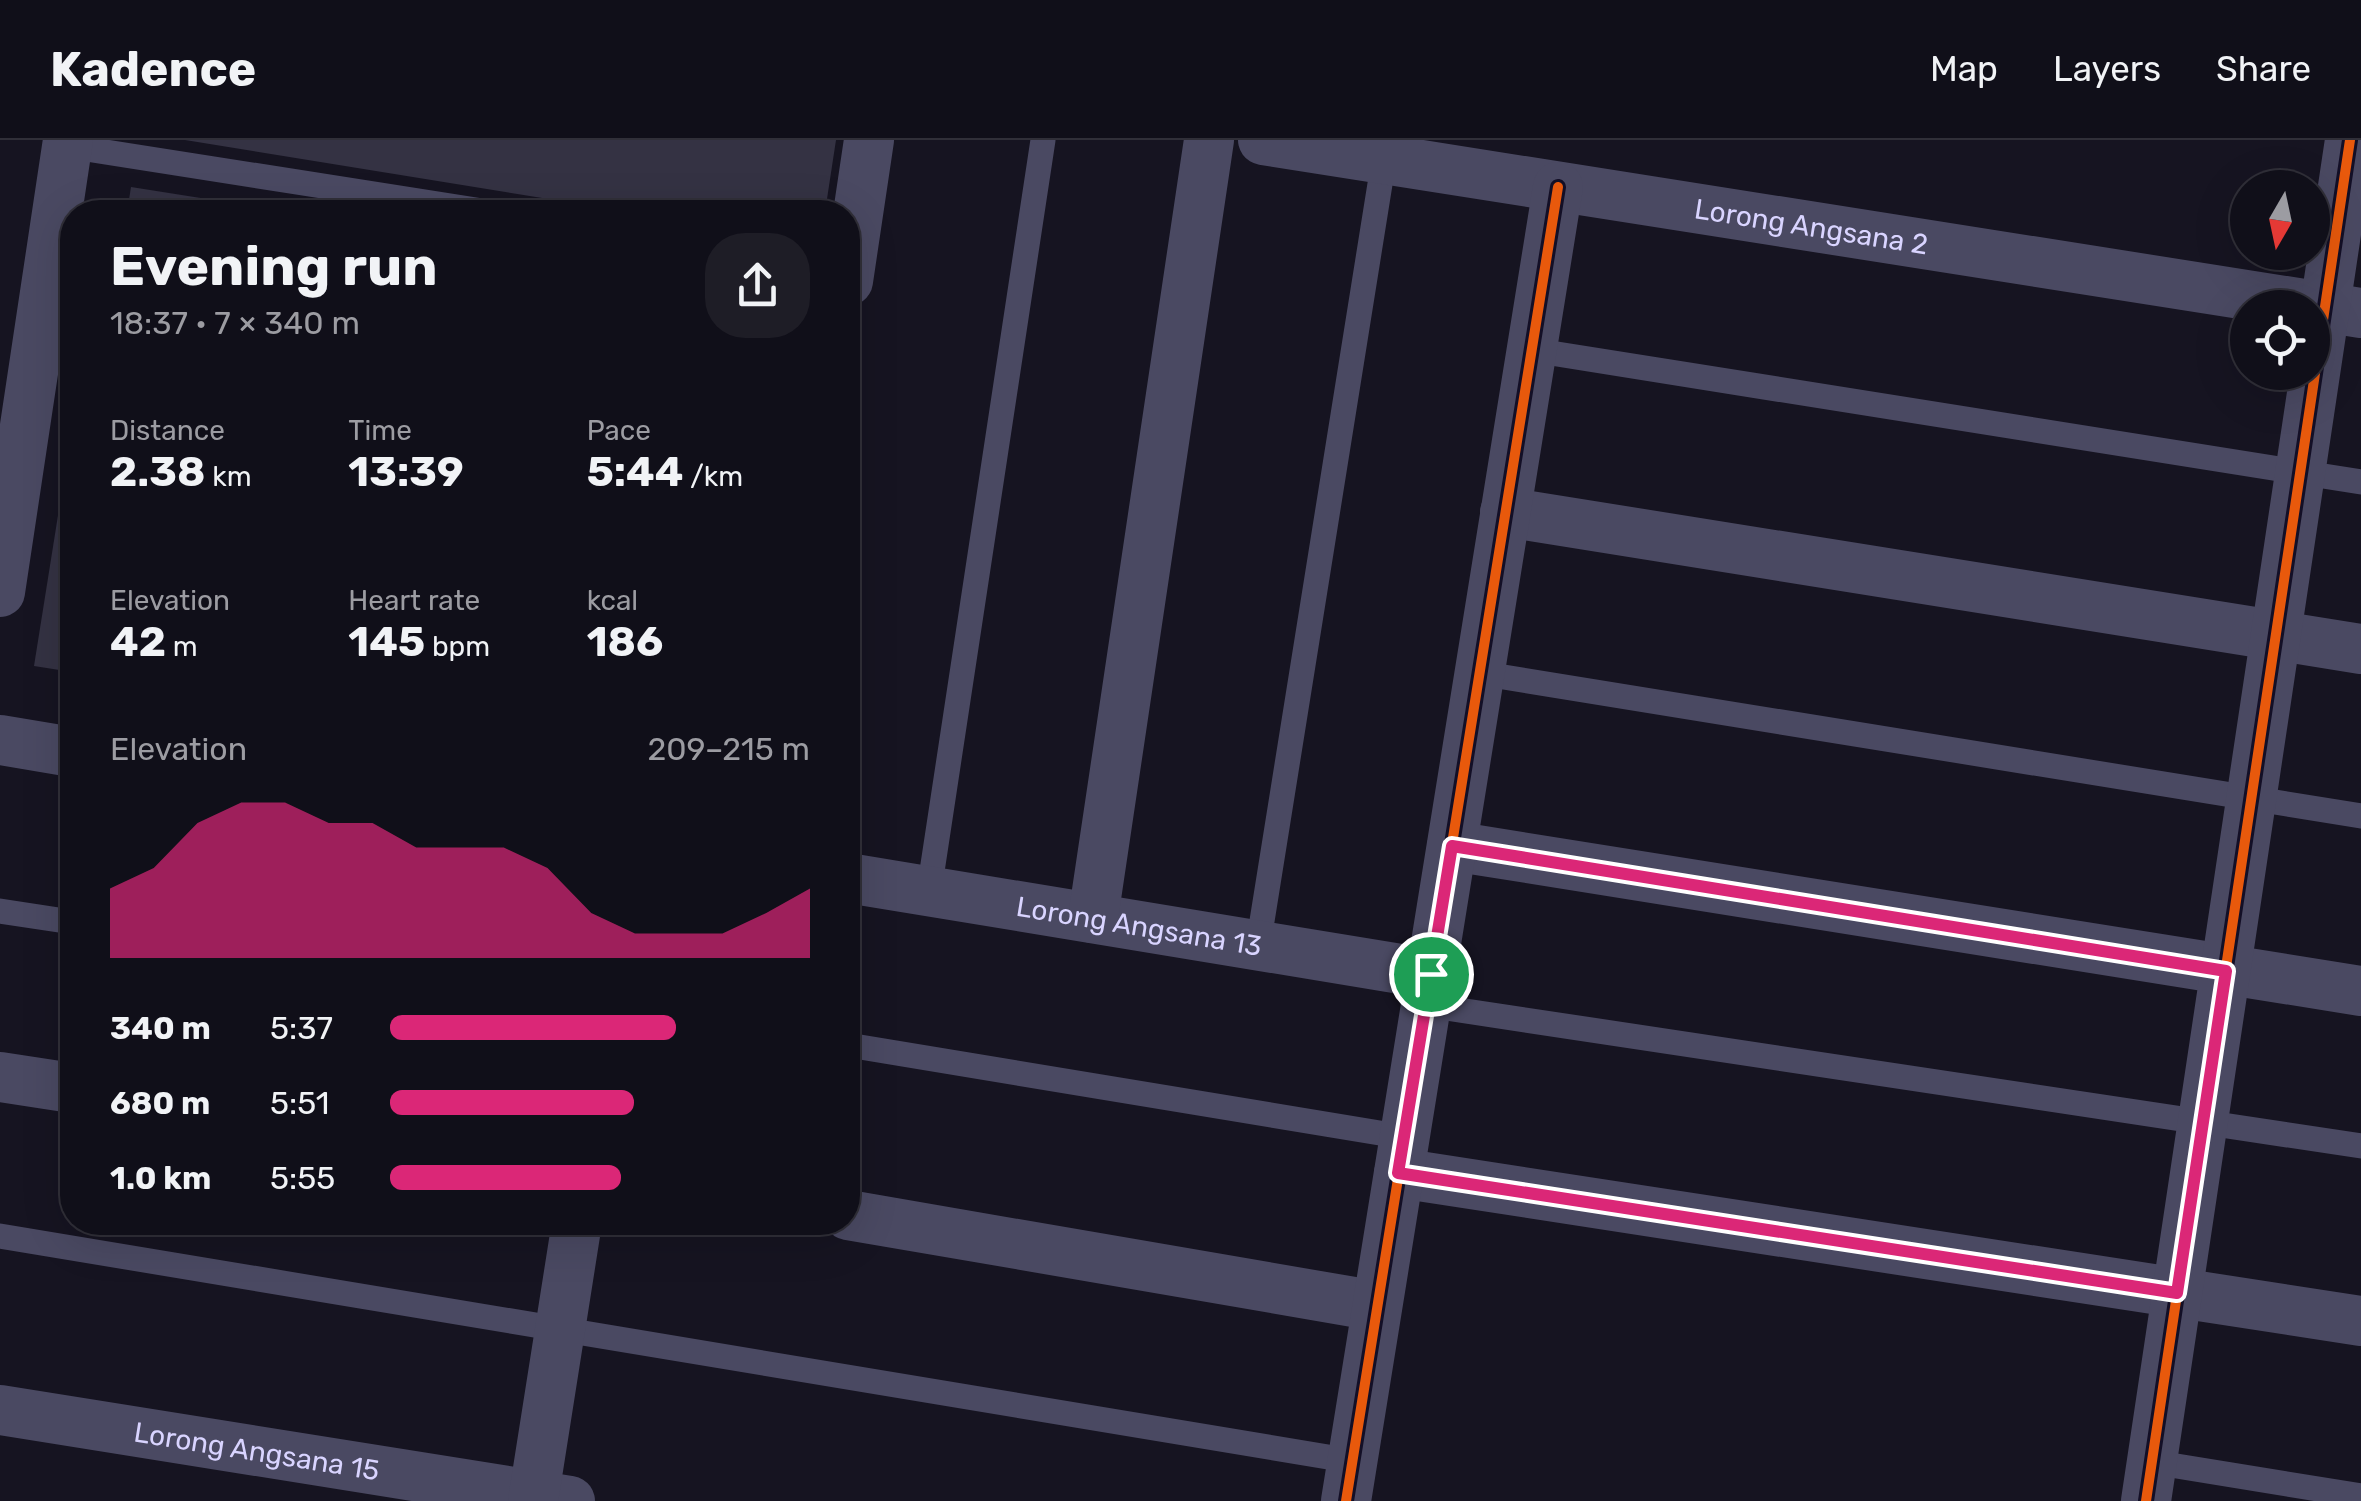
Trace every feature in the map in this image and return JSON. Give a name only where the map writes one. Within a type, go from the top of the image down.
[{"type":"street","points":[[859,200],[869,140]]},
{"type":"street","points":[[1093,918],[1209,140]]},
{"type":"street","name":"Lorong Angsana 2","points":[[1263,140],[2344,310]]},
{"type":"street","points":[[2149,1482],[2302,472],[2344,310],[2350,140],[2361,142]]},
{"type":"street","points":[[64,200],[67,143]]},
{"type":"street","points":[[1349,1481],[1558,187]]},
{"type":"street","points":[[0,592],[54,360],[60,260]]},
{"type":"street","points":[[1506,512],[2361,649]]},
{"type":"street","points":[[0,740],[60,750]]},
{"type":"street","points":[[1452,846],[2361,991]]},
{"type":"street","name":"Lorong Angsana 13","points":[[860,880],[1258,946],[1428,989]]},
{"type":"street","points":[[0,1077],[60,1086]]},
{"type":"street","points":[[1401,1155],[2177,1293],[2361,1321]]},
{"type":"street","points":[[860,1217],[1378,1306]]},
{"type":"street","points":[[546,1499],[560,1328],[575,1235]]},
{"type":"street","name":"Lorong Angsana 15","points":[[0,1410],[546,1499]]},
{"type":"lane","points":[[928,891],[1044,140]]},
{"type":"lane","points":[[67,143],[416,200]]},
{"type":"lane","points":[[1258,946],[1384,159]]},
{"type":"lane","points":[[1532,350],[2361,482]]},
{"type":"lane","points":[[1479,673],[2361,816]]},
{"type":"lane","points":[[0,911],[60,920]]},
{"type":"lane","points":[[1428,989],[2361,1146]]},
{"type":"lane","points":[[860,1047],[1401,1155]]},
{"type":"lane","points":[[0,1236],[560,1328],[1349,1481]]},
{"type":"lane","points":[[2149,1482],[2361,1496]]},
{"type":"building","points":[[185,140],[836,140],[827,200],[555,200]]},
{"type":"building","points":[[131,187],[214,200],[129,200]]},
{"type":"building","points":[[60,503],[60,670],[34,666]]},
{"type":"cycle path","points":[[2146,1501],[2350,140]]},
{"type":"cycle path","points":[[1346,1501],[1558,187]]},
{"type":"route","points":[[1452,846],[2226,971],[2177,1293],[1398,1173],[1431,974],[1452,846]]}]
